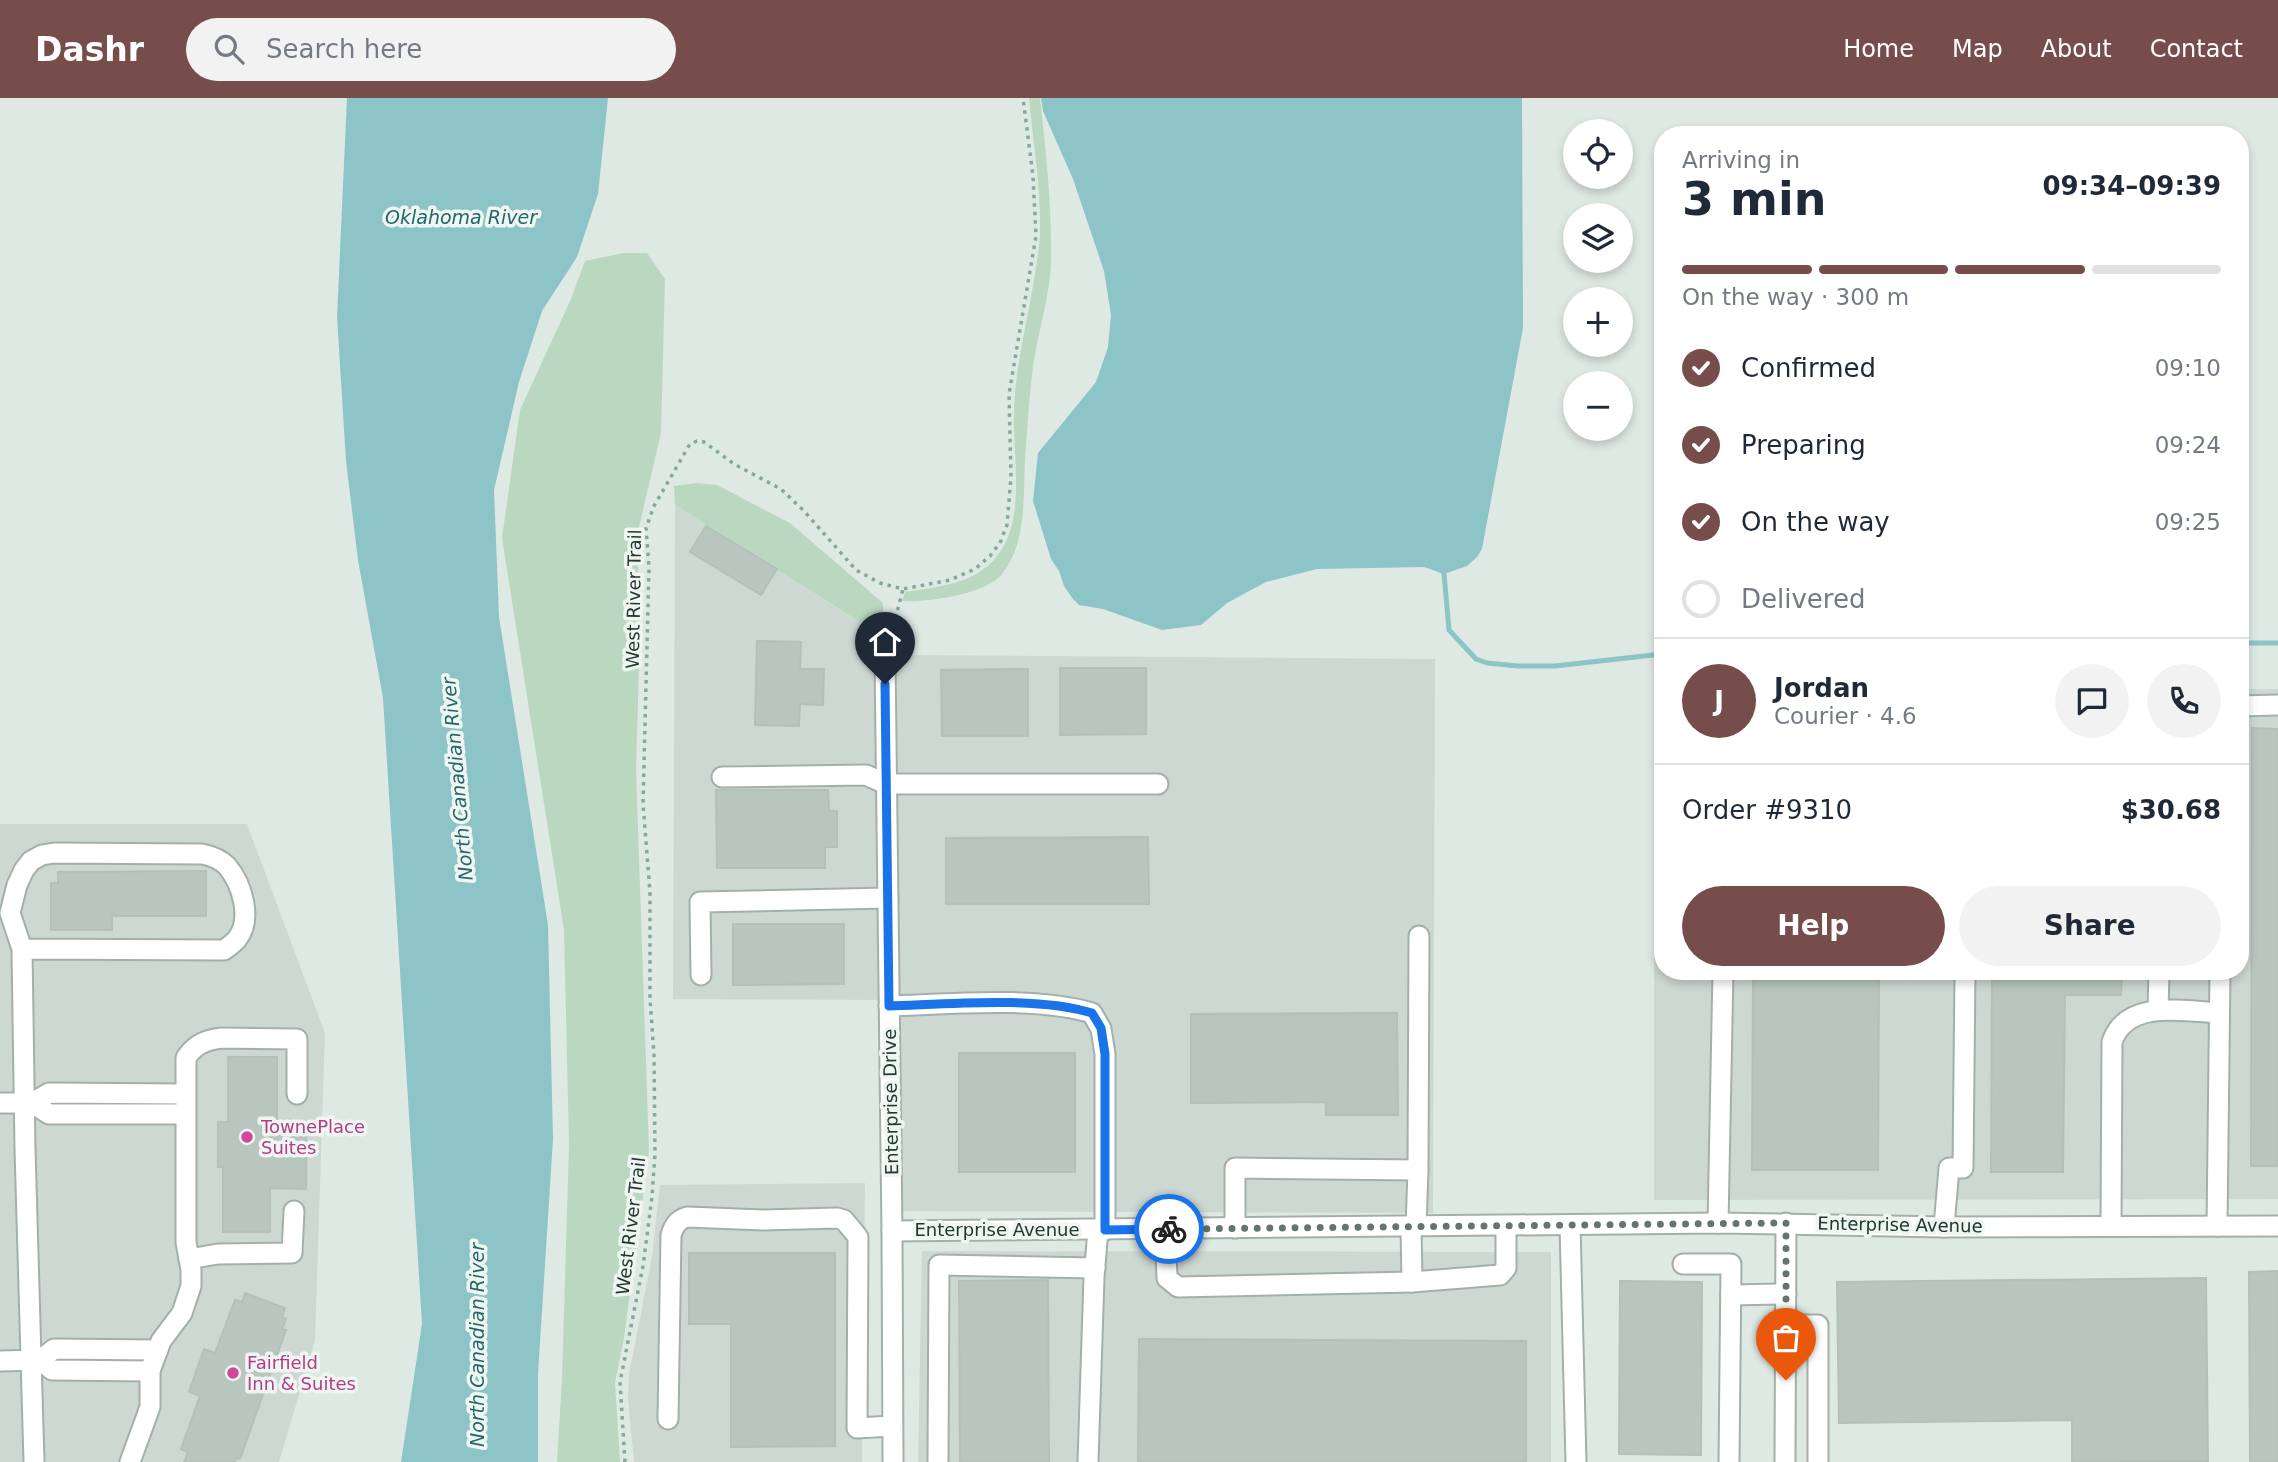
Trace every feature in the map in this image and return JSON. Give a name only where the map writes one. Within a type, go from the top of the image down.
[{"type":"street","name":"Enterprise Drive","points":[[885,659],[892,1462]]},
{"type":"street","points":[[2249,706],[2278,705]]},
{"type":"street","points":[[722,777],[866,775],[886,784],[1158,784]]},
{"type":"street","points":[[22,949],[223,950],[236,940],[243,929],[243,902],[234,877],[226,865],[215,857],[202,854],[54,853],[42,855],[24,870],[5,913],[22,949],[36,1360],[34,1462]]},
{"type":"street","points":[[701,975],[700,902],[888,898]]},
{"type":"street","points":[[1412,1282],[1418,1170],[1419,936]]},
{"type":"street","points":[[1718,1223],[1723,980]]},
{"type":"street","points":[[1944,1227],[1949,1168],[1963,1168],[1965,980]]},
{"type":"street","points":[[2158,1010],[2159,980]]},
{"type":"street","points":[[2217,1226],[2220,980]]},
{"type":"street","points":[[889,1006],[1007,1003],[1070,1006],[1092,1013],[1101,1028],[1105,1054],[1102,1230],[1095,1268],[1088,1462]]},
{"type":"street","points":[[2111,1226],[2112,1042],[2115,1030],[2122,1023],[2140,1014],[2158,1010],[2219,1013]]},
{"type":"street","points":[[130,1462],[150,1406],[150,1371],[161,1341],[182,1313],[191,1286],[186,1242],[186,1058],[200,1043],[222,1038],[297,1039],[297,1094]]},
{"type":"street","points":[[0,1103],[28,1103],[49,1093],[185,1094]]},
{"type":"street","points":[[107,1093],[107,1114]]},
{"type":"street","points":[[28,1103],[50,1114],[185,1114]]},
{"type":"street","points":[[1235,1228],[1235,1168],[1418,1170]]},
{"type":"street","points":[[189,1259],[218,1254],[292,1253],[294,1211]]},
{"type":"street","points":[[668,1419],[671,1235],[674,1226],[681,1219],[837,1218],[844,1220],[858,1237],[857,1429],[892,1426]]},
{"type":"street","name":"Enterprise Avenue","points":[[858,1237],[1102,1230],[1718,1223],[1944,1227],[2278,1226]]},
{"type":"street","points":[[1785,1462],[1786,1223]]},
{"type":"street","points":[[1570,1225],[1576,1462]]},
{"type":"street","points":[[1165,1229],[1167,1278],[1178,1287],[1412,1282],[1500,1275],[1506,1268],[1506,1226]]},
{"type":"street","points":[[1683,1264],[1731,1264],[1729,1462]]},
{"type":"street","points":[[937,1462],[939,1265],[1095,1268]]},
{"type":"street","points":[[1731,1295],[1786,1294]]},
{"type":"street","points":[[1786,1325],[1818,1325],[1818,1462]]},
{"type":"street","points":[[0,1361],[36,1360],[54,1349],[158,1350]]},
{"type":"street","points":[[91,1349],[91,1370]]},
{"type":"street","points":[[36,1360],[52,1370],[150,1371]]},
{"type":"path","name":"West River Trail","points":[[625,1462],[620,1382],[643,1266],[655,1154],[650,892],[643,804],[649,567],[646,528],[654,506],[690,444],[697,441],[704,442],[734,464],[781,489],[856,570],[880,583],[903,589],[950,580],[975,569],[995,550],[1007,524],[1011,477],[1009,394],[1036,236],[1033,176],[1023,98]]},
{"type":"path","points":[[885,659],[903,589]]},
{"type":"shaded area","points":[[675,505],[911,655],[1435,659],[1433,1213],[900,1211],[900,1000],[673,999]]},
{"type":"shaded area","points":[[2249,689],[2278,689],[2278,1199],[1654,1200],[1654,980],[2249,980]]},
{"type":"shaded area","points":[[0,824],[247,824],[325,1033],[315,1341],[279,1462],[0,1462]]},
{"type":"shaded area","points":[[865,1183],[862,1462],[634,1462],[628,1399],[629,1374],[652,1257],[660,1185]]},
{"type":"shaded area","points":[[922,1251],[1551,1252],[1551,1462],[918,1462]]},
{"type":"green space","points":[[1029,98],[1040,98],[1050,200],[1051,262],[1032,378],[1020,534],[1010,562],[994,581],[955,596],[902,601],[905,592],[955,583],[978,573],[997,556],[1012,525],[1016,489],[1016,380],[1040,236],[1038,181]]},
{"type":"green space","points":[[623,253],[647,253],[665,279],[661,433],[637,536],[640,634],[636,769],[649,1151],[624,1338],[615,1383],[620,1462],[557,1462],[569,1145],[564,930],[502,538],[520,410],[571,299],[585,261]]},
{"type":"green space","points":[[696,483],[717,485],[790,523],[883,603],[883,618],[877,633],[675,505],[674,486]]},
{"type":"water","name":"Oklahoma River","points":[[347,98],[608,98],[598,194],[577,257],[542,311],[519,382],[494,490],[499,617],[548,925],[553,1139],[538,1374],[538,1462],[401,1462],[422,1324],[383,698],[358,560],[346,461],[337,317]]},
{"type":"water","points":[[1041,98],[1522,98],[1523,328],[1482,549],[1477,557],[1467,566],[1444,574],[1424,567],[1317,569],[1266,582],[1227,603],[1201,625],[1162,630],[1103,609],[1079,605],[1073,599],[1051,559],[1033,501],[1038,453],[1096,382],[1108,347],[1111,315],[1104,271],[1073,179],[1043,111]]},
{"type":"building","points":[[706,526],[777,569],[761,595],[690,552]]},
{"type":"building","points":[[757,641],[801,642],[800,669],[824,669],[823,705],[800,704],[799,726],[755,725]]},
{"type":"building","points":[[1060,668],[1146,668],[1146,734],[1060,735]]},
{"type":"building","points":[[1028,669],[1028,736],[942,736],[941,670]]},
{"type":"building","points":[[2252,728],[2278,729],[2278,1166],[2251,1166]]},
{"type":"building","points":[[716,790],[828,790],[829,811],[837,811],[837,847],[825,847],[825,868],[717,868]]},
{"type":"building","points":[[1148,837],[1149,904],[946,904],[946,838]]},
{"type":"building","points":[[206,871],[206,916],[112,916],[112,930],[51,930],[51,883],[58,883],[58,872]]},
{"type":"building","points":[[733,924],[844,924],[844,984],[733,985]]},
{"type":"building","points":[[1753,980],[1879,980],[1878,1170],[1752,1170]]},
{"type":"building","points":[[1992,980],[2122,980],[2121,995],[2065,995],[2063,1172],[1991,1172]]},
{"type":"building","points":[[1397,1013],[1398,1115],[1326,1115],[1326,1102],[1191,1103],[1191,1014]]},
{"type":"building","points":[[959,1053],[1075,1053],[1075,1172],[959,1172]]},
{"type":"building","name":"TownePlace Suites","points":[[228,1057],[277,1057],[277,1132],[306,1132],[306,1189],[270,1188],[270,1232],[223,1232],[223,1167],[218,1167],[218,1122],[228,1122]]},
{"type":"building","points":[[689,1253],[835,1253],[835,1446],[731,1447],[731,1324],[689,1324]]},
{"type":"building","points":[[2278,1271],[2278,1462],[2250,1462],[2249,1272]]},
{"type":"building","points":[[2206,1278],[2208,1461],[2072,1462],[2072,1420],[1839,1423],[1837,1282]]},
{"type":"building","points":[[1048,1280],[1049,1462],[960,1462],[959,1281]]},
{"type":"building","points":[[1620,1281],[1702,1282],[1701,1455],[1619,1454]]},
{"type":"building","name":"Fairfield Inn & Suites","points":[[245,1293],[285,1308],[282,1317],[286,1319],[282,1329],[286,1330],[240,1459],[236,1458],[235,1462],[184,1462],[188,1452],[181,1449],[200,1396],[189,1392],[204,1349],[215,1353],[235,1300],[242,1302]]},
{"type":"building","points":[[1139,1339],[1526,1341],[1526,1462],[1138,1462]]},
{"type":"waterway","points":[[1441,568],[1444,574],[1449,630],[1476,659],[1487,663],[1518,666],[1555,666],[1654,655]]},
{"type":"waterway","points":[[2249,643],[2278,643]]},
{"type":"way so far","points":[[1169,1229],[1786,1223],[1786,1380]]},
{"type":"place","name":"TownePlace Suites","points":[[247,1137]]},
{"type":"place","name":"Fairfield Inn & Suites","points":[[233,1373]]},
{"type":"route","points":[[885,684],[889,1006],[1007,1003],[1070,1006],[1092,1013],[1101,1028],[1105,1054],[1105,1230],[1169,1229]]},
{"type":"water label","name":"North Canadian River","points":[[457,779]]},
{"type":"water label","name":"North Canadian River","points":[[477,1345]]}]
